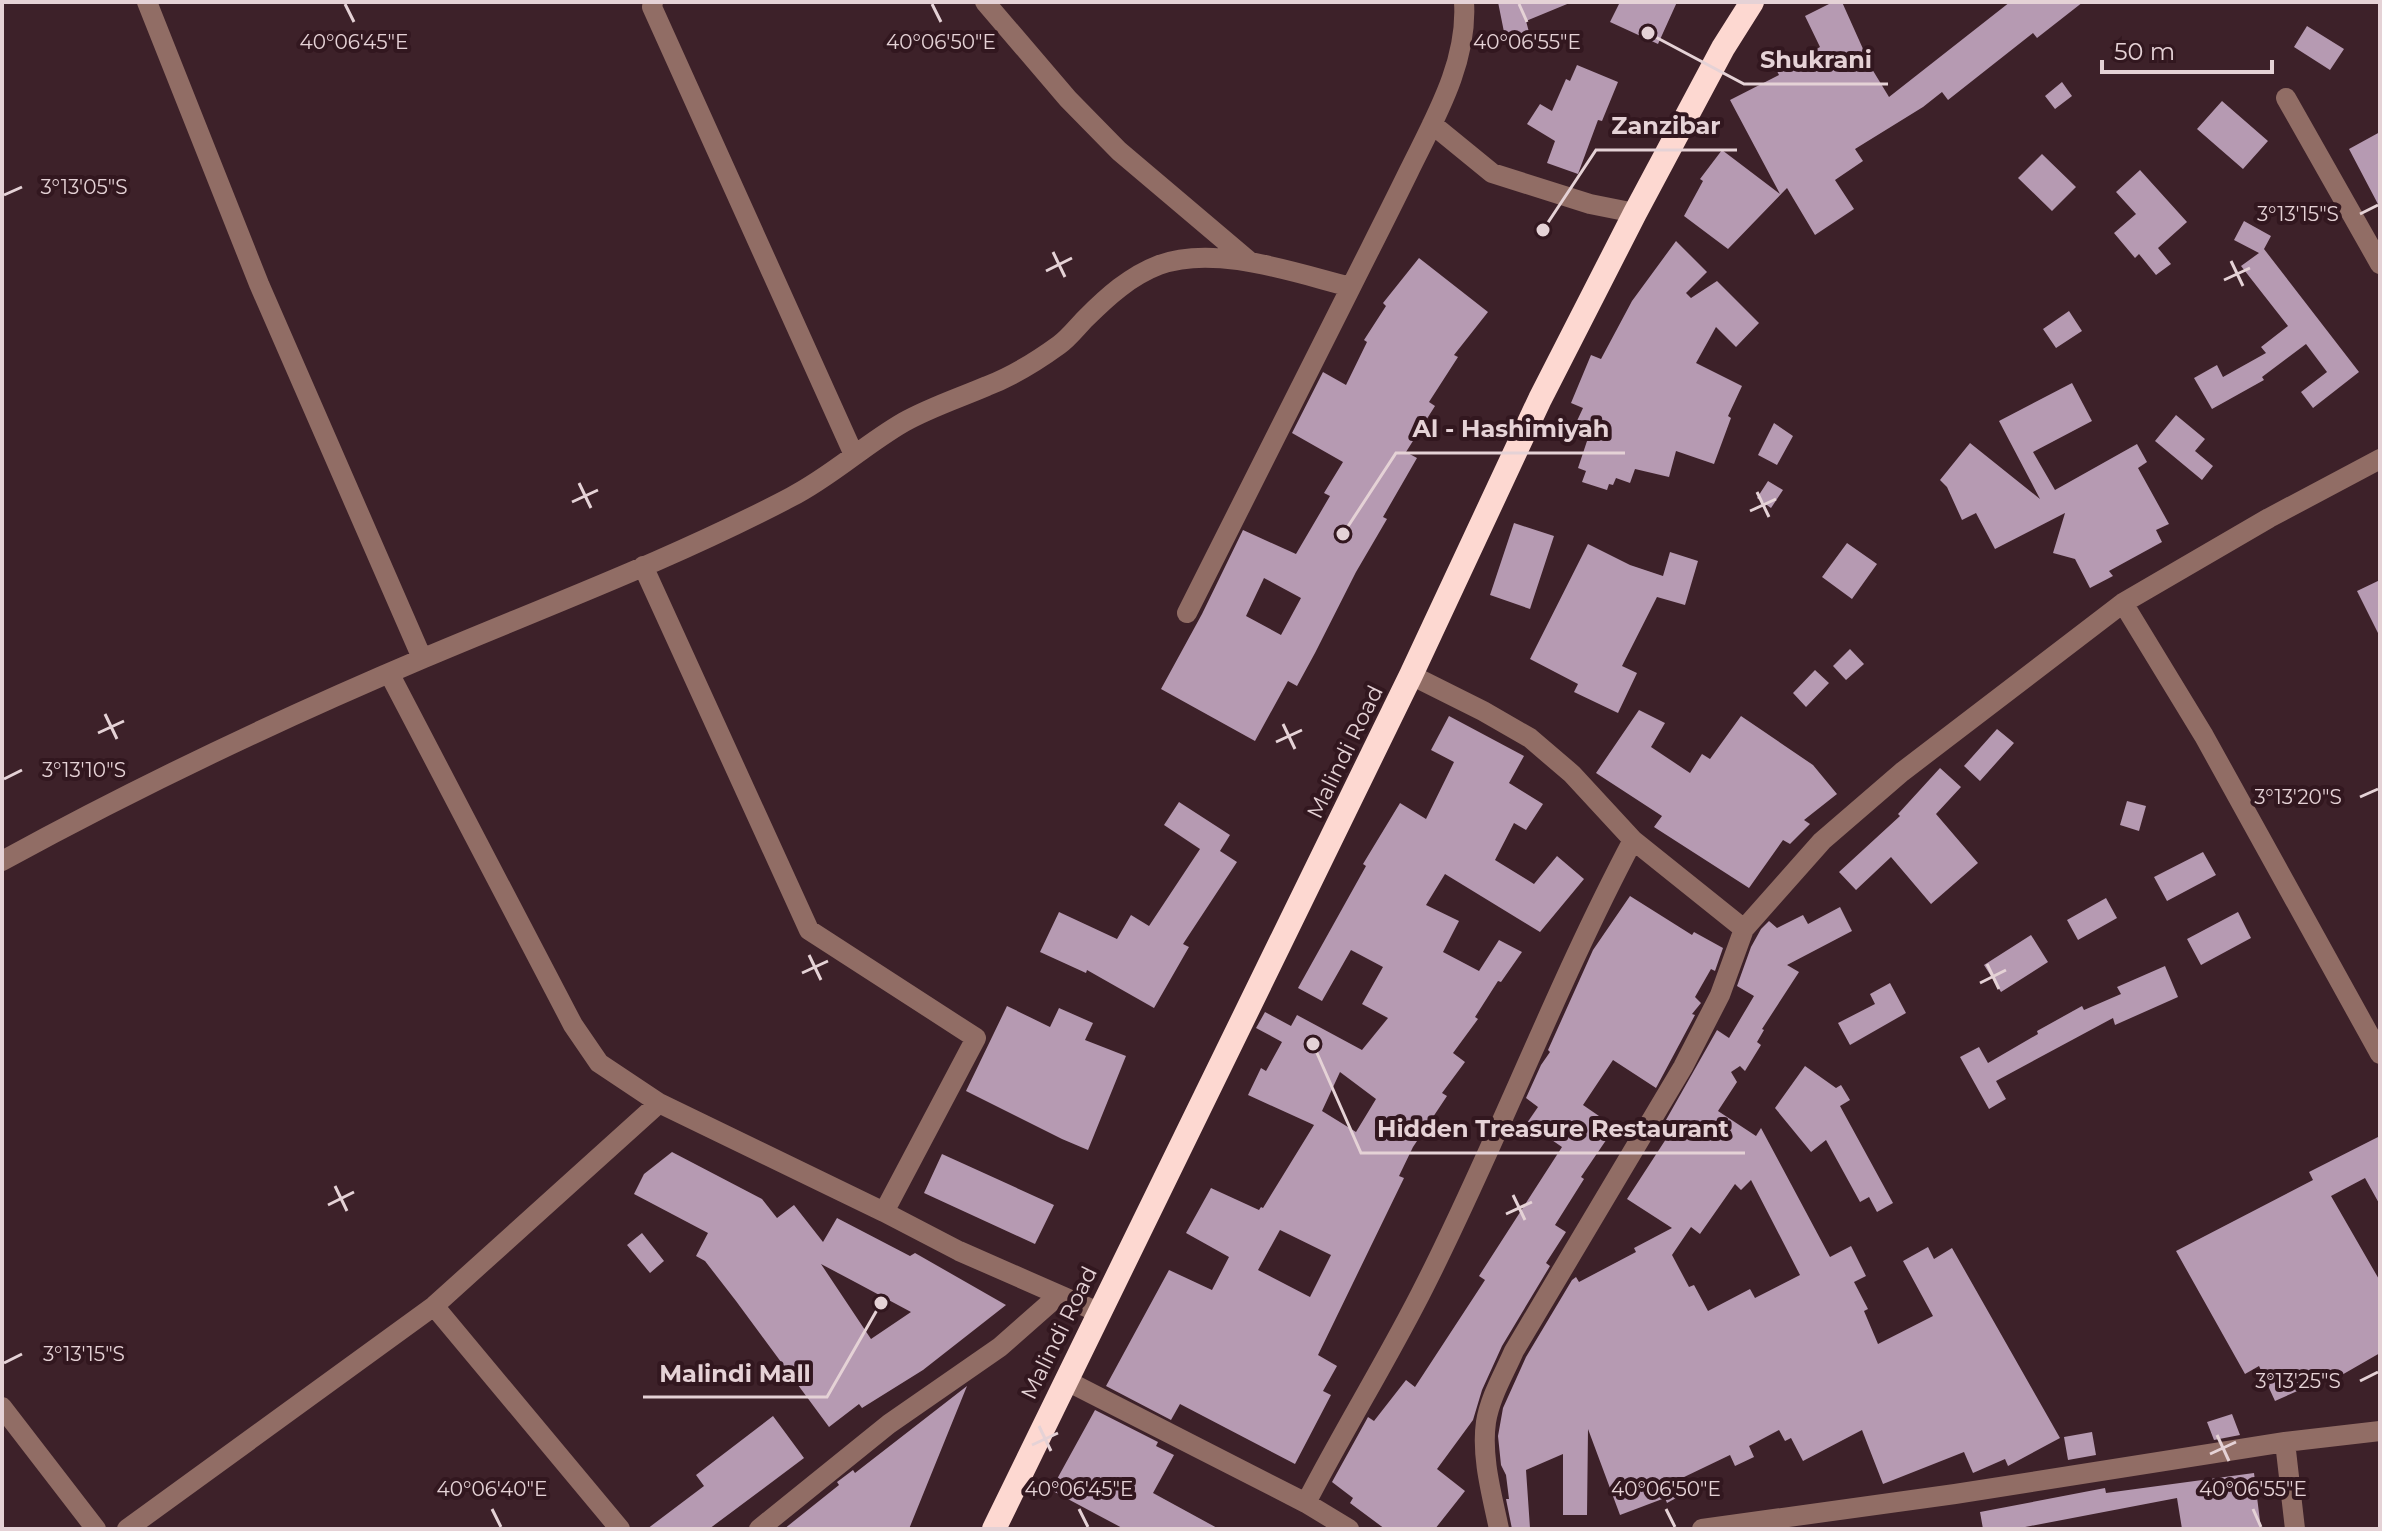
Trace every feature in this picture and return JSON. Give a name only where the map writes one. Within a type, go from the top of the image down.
[{"type":"highway","name":"Malindi Road","points":[[994,1529],[1411,675],[1540,399],[1723,48],[1752,2]]},
{"type":"street","points":[[147,2],[259,284],[422,658]]},
{"type":"street","points":[[653,2],[652,7],[854,455]]},
{"type":"street","points":[[985,2],[1068,99],[1119,151],[1250,262]]},
{"type":"street","points":[[1187,613],[1432,124],[1456,68],[1463,42],[1464,2]]},
{"type":"street","points":[[2286,98],[2380,264]]},
{"type":"street","points":[[1432,124],[1492,173],[1590,204],[1635,213]]},
{"type":"street","points":[[2,861],[221,748],[422,658],[643,566],[794,496],[908,420],[1028,365],[1063,342],[1110,295],[1136,276],[1159,265],[1181,259],[1250,262],[1351,287]]},
{"type":"street","points":[[1499,1529],[1486,1461],[1485,1438],[1492,1400],[1514,1351],[1683,1067],[1720,995],[1744,929],[1822,841],[1902,772],[2123,603],[2269,518],[2380,459]]},
{"type":"street","points":[[643,566],[809,930],[976,1038],[884,1212]]},
{"type":"street","points":[[2123,603],[2204,736],[2380,1054]]},
{"type":"street","points":[[389,673],[573,1025],[599,1063],[659,1103],[959,1251],[1098,1312]]},
{"type":"street","points":[[1411,675],[1530,738],[1572,774],[1633,840],[1744,929]]},
{"type":"street","points":[[1306,1503],[1344,1428],[1425,1285],[1598,906],[1633,840]]},
{"type":"street","points":[[127,1529],[434,1306],[659,1103]]},
{"type":"street","points":[[759,1529],[889,1424],[1000,1347],[1059,1295]]},
{"type":"street","points":[[434,1306],[620,1529]]},
{"type":"street","points":[[1065,1380],[1306,1503],[1349,1529]]},
{"type":"street","points":[[2,1407],[96,1529]]},
{"type":"street","points":[[1702,1529],[1955,1494],[2285,1442],[2380,1431]]},
{"type":"street","points":[[2285,1442],[2295,1529]]},
{"type":"building","points":[[1498,2],[1572,2],[1526,21],[1529,32],[1505,37]]},
{"type":"building","points":[[1620,2],[1677,2],[1658,44],[1610,22]]},
{"type":"building","points":[[1833,2],[1842,2],[1872,69],[1889,97],[2010,2],[2083,2],[2037,38],[2033,33],[1948,100],[1942,92],[1855,149],[1863,161],[1835,180],[1854,209],[1815,235],[1787,188],[1728,249],[1684,216],[1703,181],[1700,179],[1722,150],[1780,194],[1730,100],[1779,75],[1777,71],[1820,47],[1805,16]]},
{"type":"building","points":[[2307,26],[2344,49],[2330,70],[2294,47]]},
{"type":"building","points":[[1577,65],[1618,82],[1602,121],[1598,120],[1578,174],[1547,163],[1555,141],[1527,124],[1540,104],[1552,111],[1566,79],[1570,81]]},
{"type":"building","points":[[2062,82],[2072,96],[2055,109],[2045,96]]},
{"type":"building","points":[[2222,101],[2268,141],[2243,169],[2197,129]]},
{"type":"building","points":[[2380,132],[2380,208],[2349,149]]},
{"type":"building","points":[[2042,154],[2076,187],[2052,211],[2018,178]]},
{"type":"building","points":[[2140,170],[2187,222],[2158,248],[2171,264],[2156,275],[2139,254],[2135,258],[2114,233],[2136,214],[2116,192]]},
{"type":"building","points":[[2244,221],[2271,236],[2264,249],[2359,372],[2313,408],[2301,392],[2327,372],[2306,344],[2262,377],[2264,380],[2212,409],[2194,378],[2217,365],[2223,377],[2266,353],[2261,347],[2288,326],[2241,266],[2259,253],[2234,240]]},
{"type":"building","points":[[1676,241],[1707,272],[1686,293],[1691,298],[1717,281],[1759,323],[1736,347],[1716,327],[1696,363],[1742,386],[1728,416],[1731,418],[1714,464],[1676,451],[1669,477],[1635,469],[1630,483],[1616,478],[1607,490],[1582,482],[1586,471],[1578,468],[1591,429],[1576,423],[1583,408],[1571,403],[1591,355],[1601,359],[1632,301]]},
{"type":"building","points":[[1419,258],[1488,312],[1454,355],[1458,357],[1429,402],[1435,406],[1406,452],[1417,458],[1383,517],[1387,519],[1315,653],[1297,686],[1288,681],[1255,741],[1161,689],[1243,530],[1296,554],[1330,496],[1324,493],[1343,462],[1292,433],[1323,372],[1346,385],[1367,342],[1364,340],[1386,306],[1383,303]],"holes":[[[1264,578],[1301,598],[1281,635],[1246,616]]]},
{"type":"building","points":[[2069,311],[2082,331],[2056,348],[2043,329]]},
{"type":"building","points":[[2072,383],[2092,421],[2033,452],[2055,490],[2137,444],[2147,462],[2138,468],[2169,524],[2156,530],[2162,542],[2109,571],[2113,576],[2090,588],[2075,559],[2053,553],[2065,513],[1995,549],[1976,513],[1962,520],[1947,487],[1940,480],[1970,443],[2040,499],[1999,421]]},
{"type":"building","points":[[2176,415],[2205,439],[2195,451],[2213,466],[2202,480],[2155,441]]},
{"type":"building","points":[[1774,423],[1793,436],[1777,465],[1758,455]]},
{"type":"building","points":[[1768,481],[1783,490],[1771,508],[1757,498]]},
{"type":"building","points":[[1514,523],[1554,536],[1530,609],[1490,595]]},
{"type":"building","points":[[1847,543],[1877,564],[1852,599],[1822,577]]},
{"type":"building","points":[[1588,544],[1630,565],[1663,576],[1670,552],[1698,561],[1685,605],[1657,597],[1622,666],[1637,673],[1618,713],[1574,692],[1578,684],[1530,659]]},
{"type":"building","points":[[2380,580],[2380,637],[2357,591]]},
{"type":"building","points":[[1850,649],[1864,664],[1846,680],[1833,666]]},
{"type":"building","points":[[1815,670],[1829,683],[1806,707],[1793,693]]},
{"type":"building","points":[[1639,710],[1665,723],[1651,747],[1690,773],[1702,754],[1710,759],[1741,716],[1813,765],[1837,794],[1804,820],[1810,824],[1790,844],[1783,840],[1749,888],[1654,827],[1662,816],[1596,773]]},
{"type":"building","points":[[1449,716],[1524,756],[1509,783],[1543,804],[1526,830],[1514,823],[1495,860],[1534,884],[1557,856],[1584,879],[1540,932],[1445,874],[1426,905],[1459,921],[1443,952],[1479,971],[1499,940],[1522,952],[1501,982],[1498,981],[1475,1017],[1478,1019],[1453,1053],[1465,1062],[1442,1093],[1447,1096],[1413,1147],[1399,1176],[1404,1178],[1318,1355],[1337,1366],[1323,1391],[1331,1395],[1295,1464],[1180,1404],[1171,1420],[1106,1386],[1169,1270],[1212,1290],[1229,1257],[1186,1233],[1211,1188],[1259,1210],[1263,1208],[1314,1125],[1248,1095],[1261,1068],[1266,1071],[1282,1042],[1256,1028],[1265,1012],[1291,1026],[1297,1015],[1362,1050],[1388,1018],[1362,1004],[1383,967],[1351,950],[1322,1001],[1298,988],[1366,866],[1363,864],[1400,803],[1426,819],[1454,762],[1431,750]],"holes":[[[1340,1072],[1376,1099],[1356,1132],[1322,1111]],[[1280,1230],[1331,1255],[1310,1297],[1258,1270]]]},
{"type":"building","points":[[1997,729],[2014,743],[1980,781],[1964,766]]},
{"type":"building","points":[[1940,768],[1961,787],[1936,814],[1978,863],[1931,904],[1891,857],[1856,890],[1839,872],[1900,816],[1898,814]]},
{"type":"building","points":[[2127,801],[2146,806],[2139,831],[2120,825]]},
{"type":"building","points":[[1179,802],[1230,835],[1220,851],[1237,862],[1183,944],[1189,947],[1154,1008],[1087,970],[1086,973],[1040,952],[1059,912],[1117,939],[1131,915],[1149,926],[1200,849],[1164,825]]},
{"type":"building","points":[[2203,852],[2216,875],[2167,901],[2154,877]]},
{"type":"building","points":[[1630,896],[1692,935],[1694,932],[1723,948],[1715,971],[1711,969],[1695,997],[1701,1003],[1692,1014],[1695,1015],[1656,1088],[1613,1060],[1583,1105],[1615,1127],[1581,1177],[1584,1179],[1555,1225],[1566,1232],[1546,1263],[1550,1266],[1502,1346],[1482,1390],[1473,1420],[1437,1469],[1465,1491],[1435,1529],[1385,1529],[1350,1503],[1353,1498],[1332,1482],[1368,1417],[1374,1421],[1406,1380],[1415,1387],[1485,1280],[1479,1276],[1562,1147],[1527,1123],[1538,1107],[1526,1098],[1550,1052],[1548,1050],[1593,950]]},
{"type":"building","points":[[2106,898],[2117,918],[2078,940],[2067,920]]},
{"type":"building","points":[[1840,907],[1852,931],[1787,965],[1799,972],[1762,1029],[1757,1042],[1761,1045],[1745,1071],[1740,1066],[1731,1072],[1737,1082],[1718,1111],[1756,1136],[1761,1128],[1830,1257],[1851,1246],[1866,1276],[1854,1282],[1868,1309],[1864,1311],[1878,1344],[1933,1316],[1903,1261],[1928,1247],[1934,1259],[1952,1248],[2060,1438],[2008,1466],[2005,1459],[1973,1473],[1964,1452],[1883,1484],[1862,1430],[1803,1461],[1791,1438],[1785,1441],[1779,1430],[1749,1446],[1754,1457],[1735,1466],[1730,1455],[1680,1479],[1687,1492],[1667,1503],[1665,1498],[1620,1515],[1588,1429],[1587,1515],[1563,1515],[1563,1454],[1526,1470],[1530,1528],[1512,1529],[1498,1436],[1503,1408],[1526,1357],[1572,1280],[1576,1277],[1579,1282],[1636,1252],[1634,1248],[1672,1228],[1627,1199],[1666,1139],[1658,1134],[1717,1030],[1729,1038],[1754,996],[1737,986],[1761,929],[1769,921],[1777,928],[1803,915],[1808,924]],"holes":[[[1751,1180],[1800,1275],[1755,1298],[1750,1289],[1708,1311],[1694,1285],[1689,1287],[1672,1255],[1691,1227],[1700,1234],[1735,1184],[1741,1190]]]},
{"type":"building","points":[[2238,912],[2251,938],[2201,965],[2187,939]]},
{"type":"building","points":[[2031,935],[2048,962],[2001,992],[1984,965]]},
{"type":"building","points":[[2165,966],[2178,997],[2115,1025],[2113,1018],[1996,1081],[2006,1099],[1989,1109],[1960,1057],[1979,1047],[1988,1063],[2082,1006],[2084,1010],[2121,994],[2117,987]]},
{"type":"building","points":[[1890,983],[1906,1013],[1850,1045],[1838,1023],[1875,1004],[1870,994]]},
{"type":"building","points":[[1007,1006],[1050,1027],[1059,1008],[1093,1023],[1085,1040],[1126,1056],[1088,1150],[966,1091]]},
{"type":"building","points":[[1805,1066],[1836,1088],[1841,1085],[1850,1100],[1840,1106],[1893,1203],[1877,1212],[1869,1197],[1860,1202],[1826,1140],[1811,1152],[1775,1108]]},
{"type":"building","points":[[2380,1136],[2380,1205],[2365,1178],[2331,1196],[2380,1281],[2380,1353],[2340,1376],[2338,1373],[2275,1401],[2259,1366],[2245,1374],[2176,1251],[2313,1180],[2309,1172]]},
{"type":"building","points":[[672,1152],[762,1199],[777,1218],[794,1205],[823,1242],[837,1218],[910,1256],[915,1253],[1006,1305],[923,1370],[862,1408],[859,1404],[829,1427],[705,1261],[696,1256],[708,1233],[634,1194],[644,1174]],"holes":[[[821,1264],[911,1312],[871,1339]]]},
{"type":"building","points":[[942,1154],[1054,1205],[1035,1244],[924,1193]]},
{"type":"building","points":[[642,1233],[664,1261],[650,1273],[627,1245]]},
{"type":"building","points":[[967,1386],[909,1529],[784,1529],[839,1485],[837,1482],[853,1470],[855,1473]]},
{"type":"building","points":[[1095,1410],[1158,1442],[1156,1446],[1174,1455],[1153,1493],[1219,1529],[1124,1529],[1051,1490]]},
{"type":"building","points":[[2232,1414],[2240,1435],[2214,1440],[2207,1422]]},
{"type":"building","points":[[773,1416],[804,1458],[709,1529],[647,1529],[704,1486],[696,1475]]},
{"type":"building","points":[[2092,1432],[2096,1455],[2068,1460],[2064,1437]]},
{"type":"building","points":[[2254,1473],[2261,1529],[2182,1529],[2177,1498],[2015,1529],[1983,1529],[1980,1512],[2105,1488],[2106,1493]]},
{"type":"place","name":"Shukrani","points":[[1648,33]]},
{"type":"place","name":"Zanzibar","points":[[1543,230]]},
{"type":"place","name":"Al - Hashimiyah","points":[[1343,534]]},
{"type":"place","name":"Hidden Treasure Restaurant","points":[[1313,1044]]},
{"type":"place","name":"Malindi Mall","points":[[881,1303]]}]
